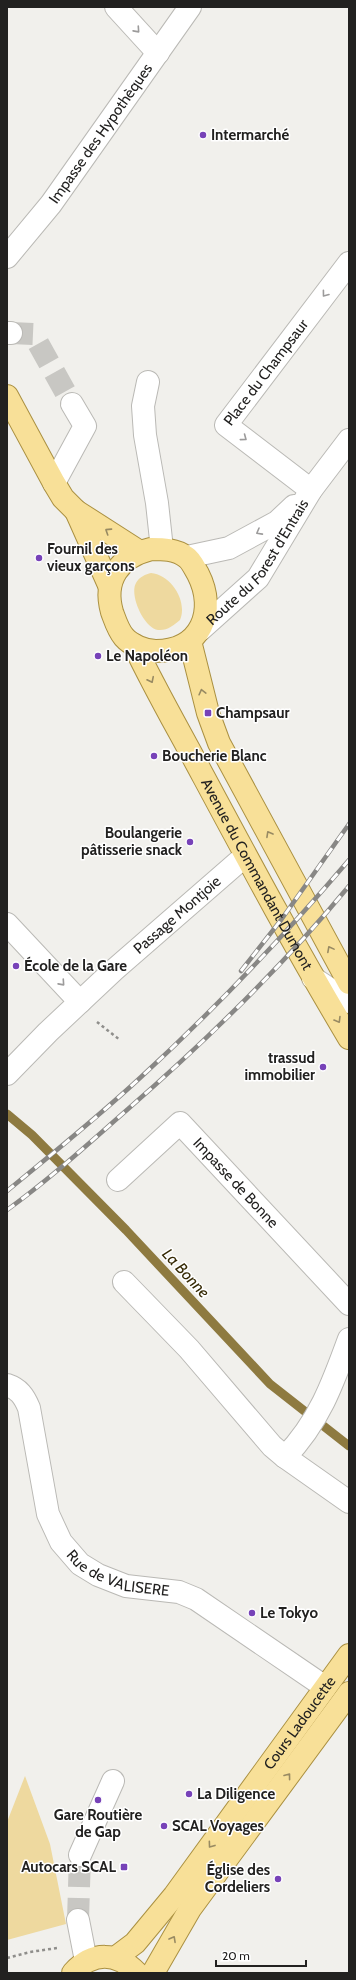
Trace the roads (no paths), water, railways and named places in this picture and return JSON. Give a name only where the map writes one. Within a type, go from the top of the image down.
[{"type":"main road","points":[[7,396],[63,498],[76,511],[140,552]]},
{"type":"main road","points":[[76,511],[109,585],[110,604],[116,622],[124,637],[134,645],[151,651],[165,651],[178,648],[195,636],[205,614],[207,601],[204,586],[187,557],[175,551],[162,549],[140,552],[126,560],[116,571],[109,585]]},
{"type":"main road","name":"Avenue du Commandant Dumont","points":[[195,636],[208,713],[219,743],[349,983]]},
{"type":"main road","name":"Avenue du Commandant Dumont","points":[[134,645],[153,685],[245,856],[313,978],[349,1038]]},
{"type":"main road","name":"Cours Ladoucette","points":[[116,1958],[135,1943],[174,1896],[349,1654]]},
{"type":"main road","name":"Cours Ladoucette","points":[[153,1973],[190,1908],[346,1705]]},
{"type":"main road","points":[[80,1967],[100,1957],[116,1958],[128,1964],[137,1973]]},
{"type":"street","points":[[116,7],[158,53]]},
{"type":"street","name":"Impasse des Hypothèques","points":[[7,258],[60,206],[158,53],[190,7]]},
{"type":"street","name":"Place du Champsaur","points":[[311,490],[283,467],[226,425],[349,263]]},
{"type":"street","points":[[148,382],[143,406],[145,435],[157,503],[162,549]]},
{"type":"street","points":[[54,483],[84,426],[72,404]]},
{"type":"street","name":"Route du Forest d'Entrais","points":[[195,636],[258,578],[311,490],[349,440]]},
{"type":"street","name":"Route du Forest d'Entrais","points":[[187,557],[229,548],[251,537],[277,522],[311,490]]},
{"type":"street","name":"Passage Montjoie","points":[[7,1074],[48,1032],[114,970],[245,856]]},
{"type":"street","points":[[7,924],[80,1002]]},
{"type":"street","points":[[313,978],[349,1002]]},
{"type":"street","name":"Impasse de Bonne","points":[[118,1180],[180,1123],[349,1304]]},
{"type":"street","points":[[124,1282],[284,1451],[349,1502]]},
{"type":"street","points":[[284,1451],[309,1429],[332,1387],[349,1339]]},
{"type":"street","name":"Rue de VALISERE","points":[[7,1385],[14,1387],[24,1396],[29,1408],[41,1515],[80,1564],[98,1575],[126,1586],[178,1592],[196,1599],[325,1687]]},
{"type":"street","points":[[80,1855],[113,1781]]},
{"type":"street","points":[[78,1920],[80,1967]]},
{"type":"waterway","name":"La Bonne","points":[[7,1114],[32,1135],[126,1230],[270,1384],[349,1446]]},
{"type":"tunnel","points":[[11,333],[33,334],[72,404]]},
{"type":"tunnel","points":[[78,1920],[80,1855]]},
{"type":"railway","points":[[241,971],[281,920],[349,824]]},
{"type":"railway","points":[[7,1191],[75,1135],[141,1077],[196,1025],[274,944],[349,860]]},
{"type":"railway","points":[[7,1210],[83,1148],[157,1083],[215,1029],[270,974],[324,916],[349,886]]},
{"type":"place","name":"Intermarché","points":[[203,135]]},
{"type":"place","name":"Fournil des vieux garçons","points":[[39,558]]},
{"type":"place","name":"Le Napoléon","points":[[98,656]]},
{"type":"place","name":"Champsaur","points":[[208,713]]},
{"type":"place","name":"Boucherie Blanc","points":[[154,756]]},
{"type":"place","name":"Boulangerie pâtisserie snack","points":[[190,842]]},
{"type":"place","name":"École de la Gare","points":[[16,966]]},
{"type":"place","name":"trassud immobilier","points":[[323,1067]]},
{"type":"place","name":"Le Tokyo","points":[[252,1613]]},
{"type":"place","name":"La Diligence","points":[[189,1794]]},
{"type":"place","name":"Gare Routière de Gap","points":[[98,1800]]},
{"type":"place","name":"SCAL Voyages","points":[[164,1826]]},
{"type":"place","name":"Autocars SCAL","points":[[124,1867]]},
{"type":"place","name":"Église des Cordeliers","points":[[278,1879]]}]
